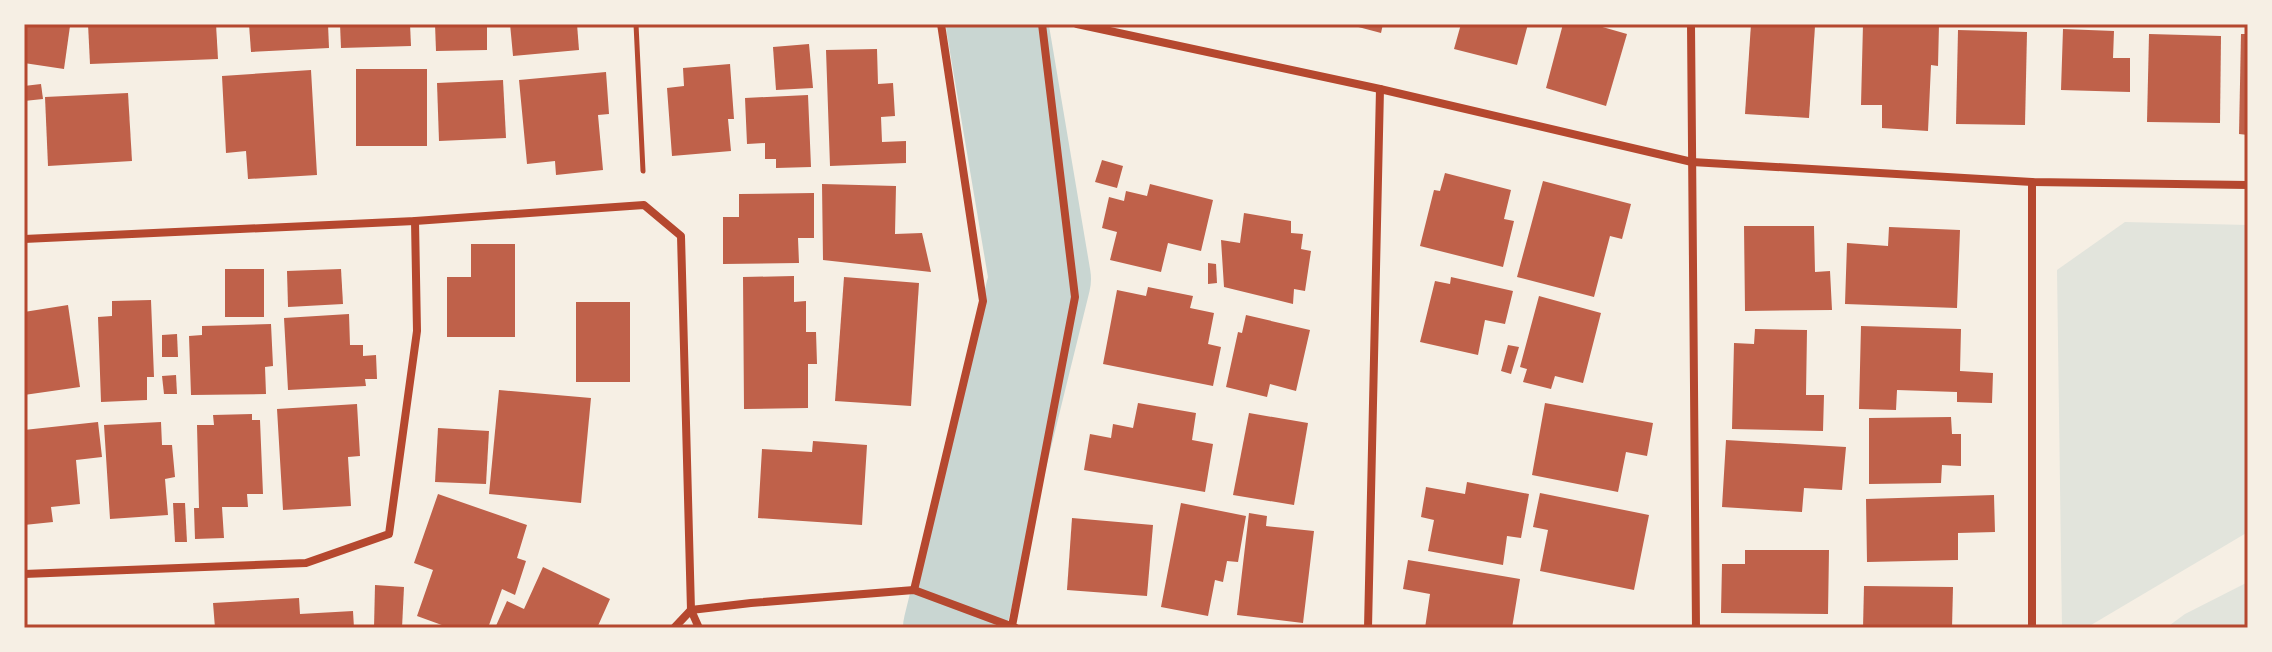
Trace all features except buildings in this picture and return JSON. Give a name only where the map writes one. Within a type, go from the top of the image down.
[{"type":"street","points":[[914,590],[983,301],[941,24]]},
{"type":"street","points":[[674,628],[691,610],[914,590],[1014,627],[1075,297],[1042,24]]},
{"type":"street","points":[[1077,24],[1380,89],[1692,162],[2032,182],[2248,185]]},
{"type":"street","points":[[1691,24],[1696,628]]},
{"type":"street","points":[[1368,628],[1380,89]]},
{"type":"street","points":[[2032,182],[2032,628]]},
{"type":"street","points":[[24,239],[415,221],[644,205],[681,236],[691,610],[699,628]]},
{"type":"street","points":[[24,574],[306,563],[389,534],[417,331],[415,221]]},
{"type":"path","points":[[636,24],[644,205]]},
{"type":"shaded area","points":[[2125,222],[2248,225],[2248,532],[2086,628],[2062,628],[2057,270]]},
{"type":"shaded area","points":[[2248,582],[2248,628],[2166,628],[2185,614]]},
{"type":"waterway","points":[[954,628],[1040,279],[997,24]]}]
